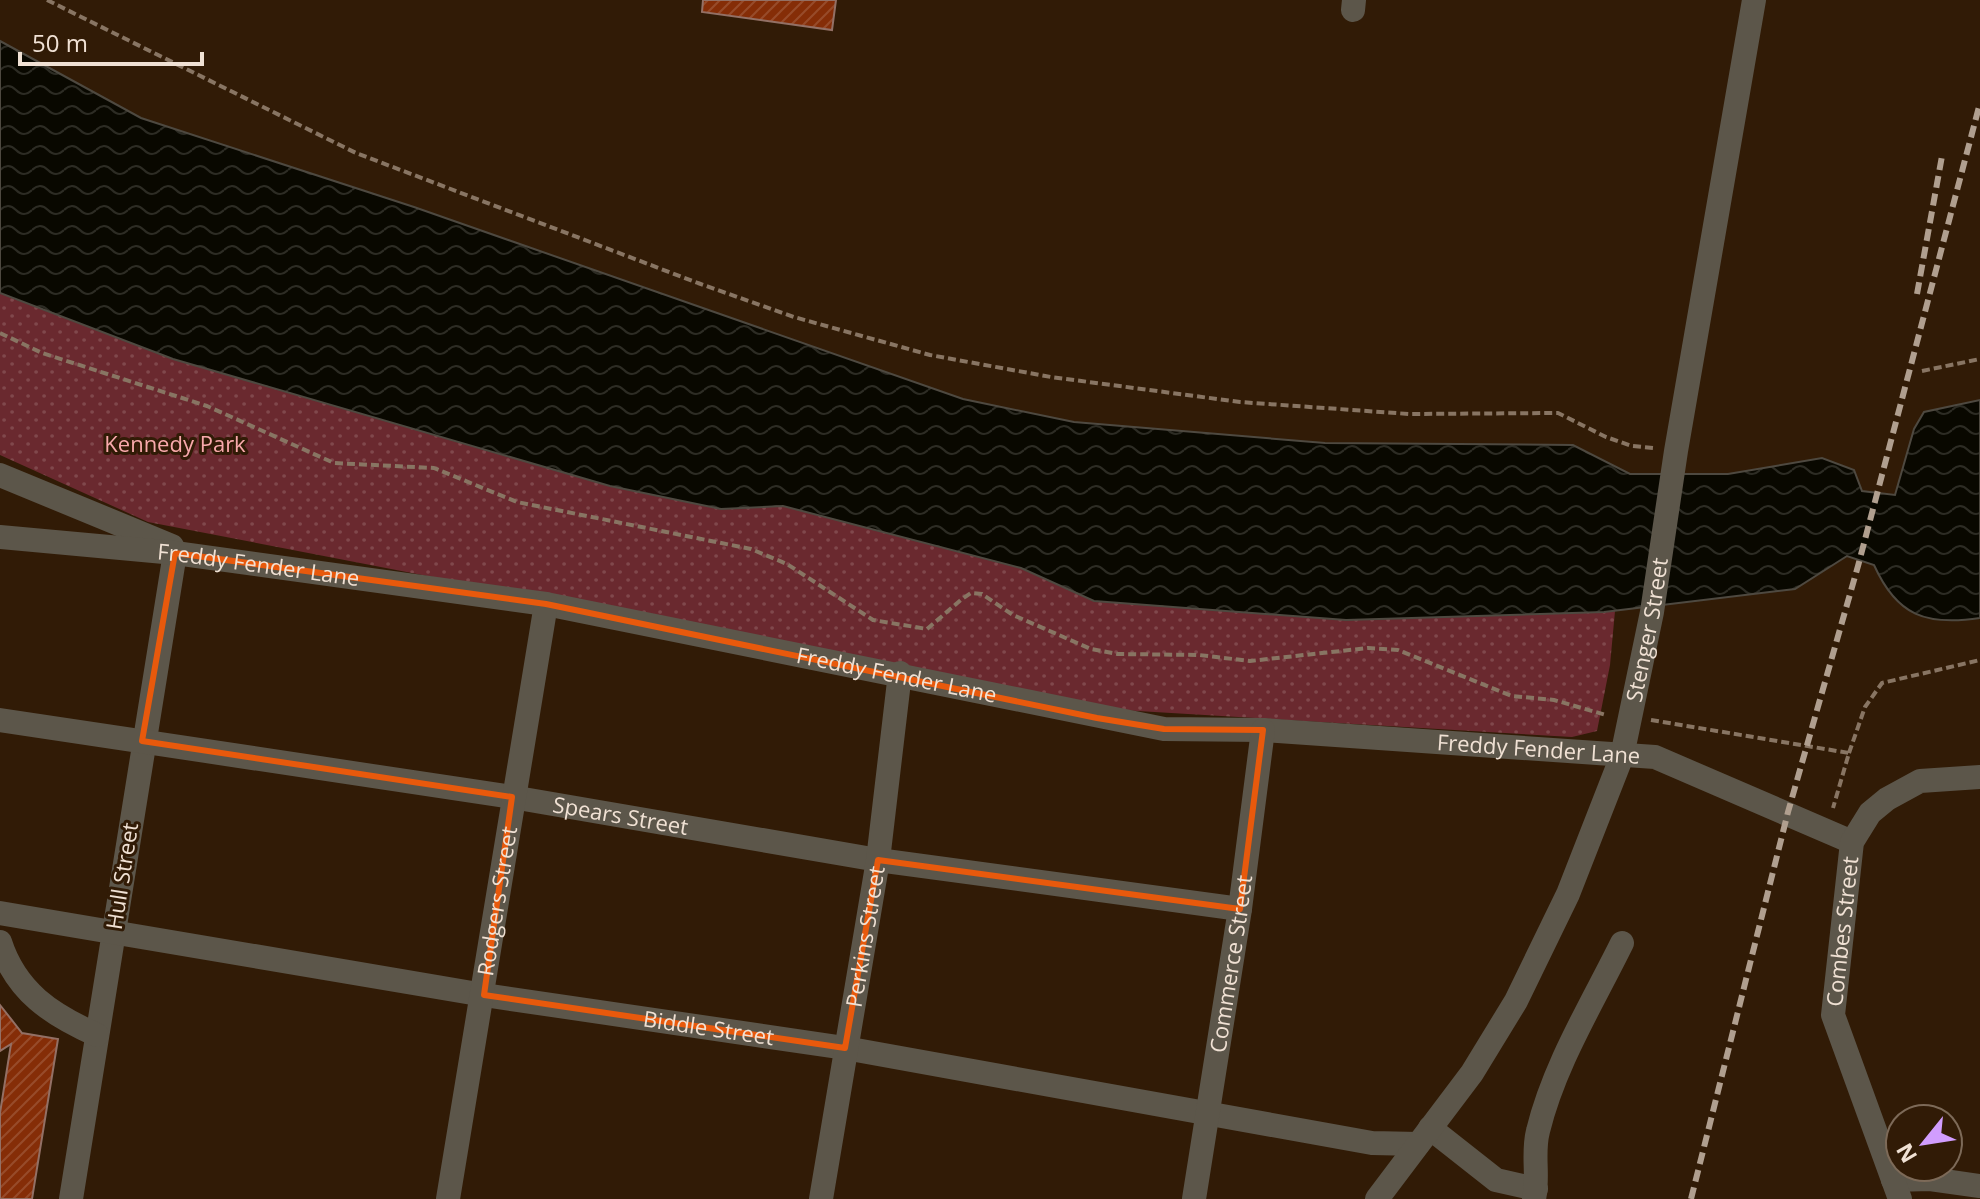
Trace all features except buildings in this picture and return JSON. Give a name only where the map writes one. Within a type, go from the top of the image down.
[{"type":"street","name":"Stenger Street","points":[[1377,1199],[1472,1073],[1516,1001],[1568,894],[1622,756],[1652,612],[1676,451],[1754,0]]},
{"type":"street","points":[[0,475],[172,546],[175,553]]},
{"type":"street","name":"Freddy Fender Lane","points":[[0,537],[175,553],[546,604],[900,673],[1097,718],[1164,729],[1263,730],[1655,757],[1852,842]]},
{"type":"street","name":"Hull Street","points":[[71,1199],[142,741],[175,553]]},
{"type":"street","name":"Rodgers Street","points":[[448,1199],[546,604]]},
{"type":"street","name":"Perkins Street","points":[[821,1199],[878,860],[900,673]]},
{"type":"street","name":"Spears Street","points":[[0,720],[512,797],[878,860],[1240,909]]},
{"type":"street","name":"Commerce Street","points":[[1194,1199],[1240,909],[1263,730]]},
{"type":"street","points":[[1852,842],[1870,813],[1887,799],[1920,781],[1980,777]]},
{"type":"street","name":"Combes Street","points":[[1852,842],[1833,1015],[1893,1193]]},
{"type":"street","name":"Biddle Street","points":[[0,913],[484,995],[845,1048],[1372,1143],[1424,1136]]},
{"type":"street","points":[[0,942],[15,975],[35,1000],[57,1018],[97,1035]]},
{"type":"street","points":[[1424,1136],[1496,1180],[1535,1194],[1536,1136],[1548,1092],[1622,943]]},
{"type":"street","points":[[1893,1193],[1930,1179],[1980,1186]]},
{"type":"path","points":[[47,0],[356,153],[726,293],[930,355],[1051,377],[1240,402],[1409,414],[1558,413],[1632,446],[1676,451]]},
{"type":"path","points":[[0,333],[42,353],[207,406],[334,463],[434,468],[495,496],[517,502],[751,549],[787,564],[873,620],[927,629],[971,593],[982,594],[1013,615],[1091,649],[1118,654],[1199,655],[1250,661],[1368,648],[1398,650],[1512,696],[1554,700],[1599,714],[1698,725],[1849,753]]},
{"type":"path","points":[[1922,371],[1980,359]]},
{"type":"path","points":[[1826,830],[1865,707],[1882,683],[1980,660]]},
{"type":"highlighted area","points":[[175,553],[546,604],[1097,718],[1164,729],[1263,730],[1240,909],[878,860],[845,1048],[484,995],[512,797],[142,741]]},
{"type":"green space","name":"Kennedy Park","points":[[0,293],[174,359],[610,486],[721,509],[783,506],[1021,568],[1094,601],[1346,620],[1615,611],[1610,665],[1597,731],[1572,737],[1121,710],[148,522],[0,455]]},
{"type":"water","points":[[0,41],[141,118],[414,207],[963,399],[1074,422],[1325,443],[1573,445],[1630,474],[1728,474],[1822,458],[1854,470],[1862,491],[1895,495],[1914,429],[1924,412],[1980,400],[1980,618],[1944,620],[1915,614],[1893,596],[1874,565],[1847,556],[1795,589],[1604,612],[1346,620],[1094,601],[1021,568],[783,506],[721,509],[610,486],[173,359],[0,293]]},
{"type":"railway","points":[[1691,1199],[1788,812],[1858,566],[1980,103]]},
{"type":"railway","points":[[1917,294],[1942,156]]}]
